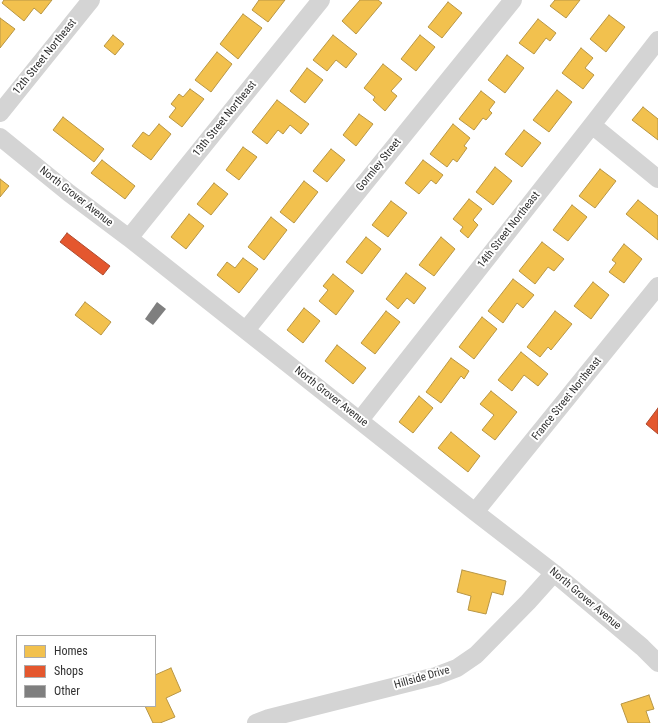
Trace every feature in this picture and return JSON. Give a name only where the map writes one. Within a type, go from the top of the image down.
[{"type":"street","name":"12th Street Northeast","points":[[0,113],[91,0]]},
{"type":"street","name":"13th Street Northeast","points":[[129,238],[321,0]]},
{"type":"street","name":"Gormley Street","points":[[246,330],[513,0]]},
{"type":"street","name":"14th Street Northeast","points":[[360,420],[658,40]]},
{"type":"street","points":[[592,125],[658,178]]},
{"type":"street","name":"North Grover Avenue","points":[[0,138],[246,330],[475,512],[554,572],[642,647],[658,663]]},
{"type":"street","name":"France Street Northeast","points":[[475,512],[658,286]]},
{"type":"street","name":"Hillside Drive","points":[[256,723],[269,718],[436,676],[457,668],[476,655],[528,602],[554,572]]},
{"type":"building: Homes","points":[[4,0],[52,0],[41,14],[34,8],[24,21],[2,3]]},
{"type":"building: Homes","points":[[259,0],[285,0],[268,22],[252,10]]},
{"type":"building: Homes","points":[[360,0],[378,0],[382,3],[356,34],[342,21]]},
{"type":"building: Homes","points":[[555,0],[580,0],[566,18],[550,6]]},
{"type":"building: Homes","points":[[448,2],[462,13],[442,38],[428,27]]},
{"type":"building: Homes","points":[[243,14],[262,28],[238,59],[220,44]]},
{"type":"building: Homes","points":[[609,15],[625,27],[606,52],[590,39]]},
{"type":"building: Homes","points":[[0,18],[15,29],[0,48]]},
{"type":"building: Homes","points":[[538,19],[556,33],[550,41],[546,38],[534,54],[519,43]]},
{"type":"building: Homes","points":[[113,35],[124,44],[115,55],[104,46]]},
{"type":"building: Homes","points":[[333,35],[357,54],[346,68],[336,60],[327,71],[313,60]]},
{"type":"building: Homes","points":[[420,35],[435,47],[416,71],[401,59]]},
{"type":"building: Homes","points":[[581,48],[593,58],[585,68],[594,75],[583,89],[562,73]]},
{"type":"building: Homes","points":[[217,52],[232,64],[211,92],[195,80]]},
{"type":"building: Homes","points":[[507,55],[524,68],[505,93],[488,80]]},
{"type":"building: Homes","points":[[383,64],[402,79],[391,91],[397,96],[385,111],[373,100],[375,97],[364,88]]},
{"type":"building: Homes","points":[[307,68],[323,80],[305,103],[290,91]]},
{"type":"building: Homes","points":[[190,89],[204,99],[182,127],[169,117],[176,108],[171,104],[179,94],[183,97]]},
{"type":"building: Homes","points":[[557,90],[572,102],[549,132],[533,120]]},
{"type":"building: Homes","points":[[481,91],[495,102],[489,110],[492,113],[486,120],[483,118],[474,130],[459,119]]},
{"type":"building: Homes","points":[[277,100],[309,124],[301,134],[290,125],[283,134],[278,130],[267,144],[252,132]]},
{"type":"building: Homes","points":[[643,107],[658,119],[658,140],[632,120]]},
{"type":"building: Homes","points":[[359,114],[373,124],[356,146],[343,135]]},
{"type":"building: Homes","points":[[63,117],[104,149],[94,162],[53,130]]},
{"type":"building: Homes","points":[[159,124],[171,134],[151,160],[132,146],[143,132],[149,136]]},
{"type":"building: Homes","points":[[453,124],[470,138],[464,146],[467,148],[457,162],[453,159],[447,167],[430,154]]},
{"type":"building: Homes","points":[[524,130],[541,143],[522,167],[505,154]]},
{"type":"building: Homes","points":[[243,147],[257,157],[239,180],[226,170]]},
{"type":"building: Homes","points":[[331,149],[345,160],[327,182],[313,171]]},
{"type":"building: Homes","points":[[102,160],[135,186],[125,199],[91,173]]},
{"type":"building: Homes","points":[[423,160],[443,175],[436,184],[431,180],[419,194],[405,183]]},
{"type":"building: Homes","points":[[495,167],[512,181],[493,205],[476,192]]},
{"type":"building: Homes","points":[[600,169],[616,181],[595,208],[579,196]]},
{"type":"building: Homes","points":[[0,179],[9,186],[0,197]]},
{"type":"building: Homes","points":[[304,181],[318,192],[294,223],[280,212]]},
{"type":"building: Homes","points":[[214,183],[228,194],[211,215],[197,204]]},
{"type":"building: Homes","points":[[469,199],[482,209],[473,220],[478,225],[468,238],[460,231],[463,227],[453,219]]},
{"type":"building: Homes","points":[[638,200],[658,216],[658,240],[626,214]]},
{"type":"building: Homes","points":[[391,201],[407,213],[388,237],[372,225]]},
{"type":"building: Homes","points":[[572,205],[587,217],[568,241],[553,230]]},
{"type":"building: Homes","points":[[189,214],[204,226],[186,249],[171,237]]},
{"type":"building: Homes","points":[[271,217],[287,230],[264,260],[248,247]]},
{"type":"building: Homes","points":[[366,237],[381,249],[362,274],[346,262]]},
{"type":"building: Homes","points":[[441,237],[455,249],[434,276],[419,265]]},
{"type":"building: Homes","points":[[542,242],[564,259],[554,271],[548,267],[535,284],[519,271]]},
{"type":"building: Homes","points":[[624,244],[642,259],[624,283],[609,272],[616,263],[612,260]]},
{"type":"building: Homes","points":[[243,258],[258,269],[239,293],[217,275],[227,262],[235,268]]},
{"type":"building: Homes","points":[[406,273],[426,288],[414,304],[407,298],[398,309],[386,299]]},
{"type":"building: Homes","points":[[333,274],[354,291],[336,315],[319,301],[328,290],[323,286]]},
{"type":"building: Homes","points":[[513,279],[534,295],[523,308],[517,303],[503,323],[488,311]]},
{"type":"building: Homes","points":[[593,282],[609,295],[591,319],[574,306]]},
{"type":"building: Homes","points":[[85,302],[111,322],[101,335],[75,315]]},
{"type":"building: Homes","points":[[304,308],[320,321],[303,343],[287,330]]},
{"type":"building: Homes","points":[[386,311],[400,322],[375,354],[361,343]]},
{"type":"building: Homes","points":[[555,311],[572,324],[551,350],[548,347],[540,357],[527,347]]},
{"type":"building: Homes","points":[[482,317],[497,329],[474,359],[459,347]]},
{"type":"building: Homes","points":[[337,345],[366,368],[353,384],[325,361]]},
{"type":"building: Homes","points":[[521,352],[548,374],[538,386],[524,375],[512,391],[498,380]]},
{"type":"building: Homes","points":[[451,358],[469,371],[464,379],[461,376],[441,403],[426,392]]},
{"type":"building: Homes","points":[[491,391],[517,412],[495,440],[482,430],[494,415],[480,404]]},
{"type":"building: Homes","points":[[419,396],[433,408],[413,433],[399,422]]},
{"type":"building: Homes","points":[[451,432],[480,456],[468,472],[438,448]]},
{"type":"building: Homes","points":[[462,570],[506,581],[503,595],[492,592],[486,614],[468,610],[471,596],[457,592]]},
{"type":"building: Homes","points":[[171,668],[181,691],[166,698],[175,717],[160,723],[153,723],[145,707],[156,707],[156,675]]},
{"type":"building: Homes","points":[[649,695],[654,709],[646,711],[650,723],[628,723],[621,704]]},
{"type":"building: Shops","points":[[67,233],[110,266],[103,275],[60,242]]},
{"type":"building: Shops","points":[[658,408],[658,434],[646,424]]},
{"type":"building: Other","points":[[157,302],[166,309],[153,325],[145,319]]}]
